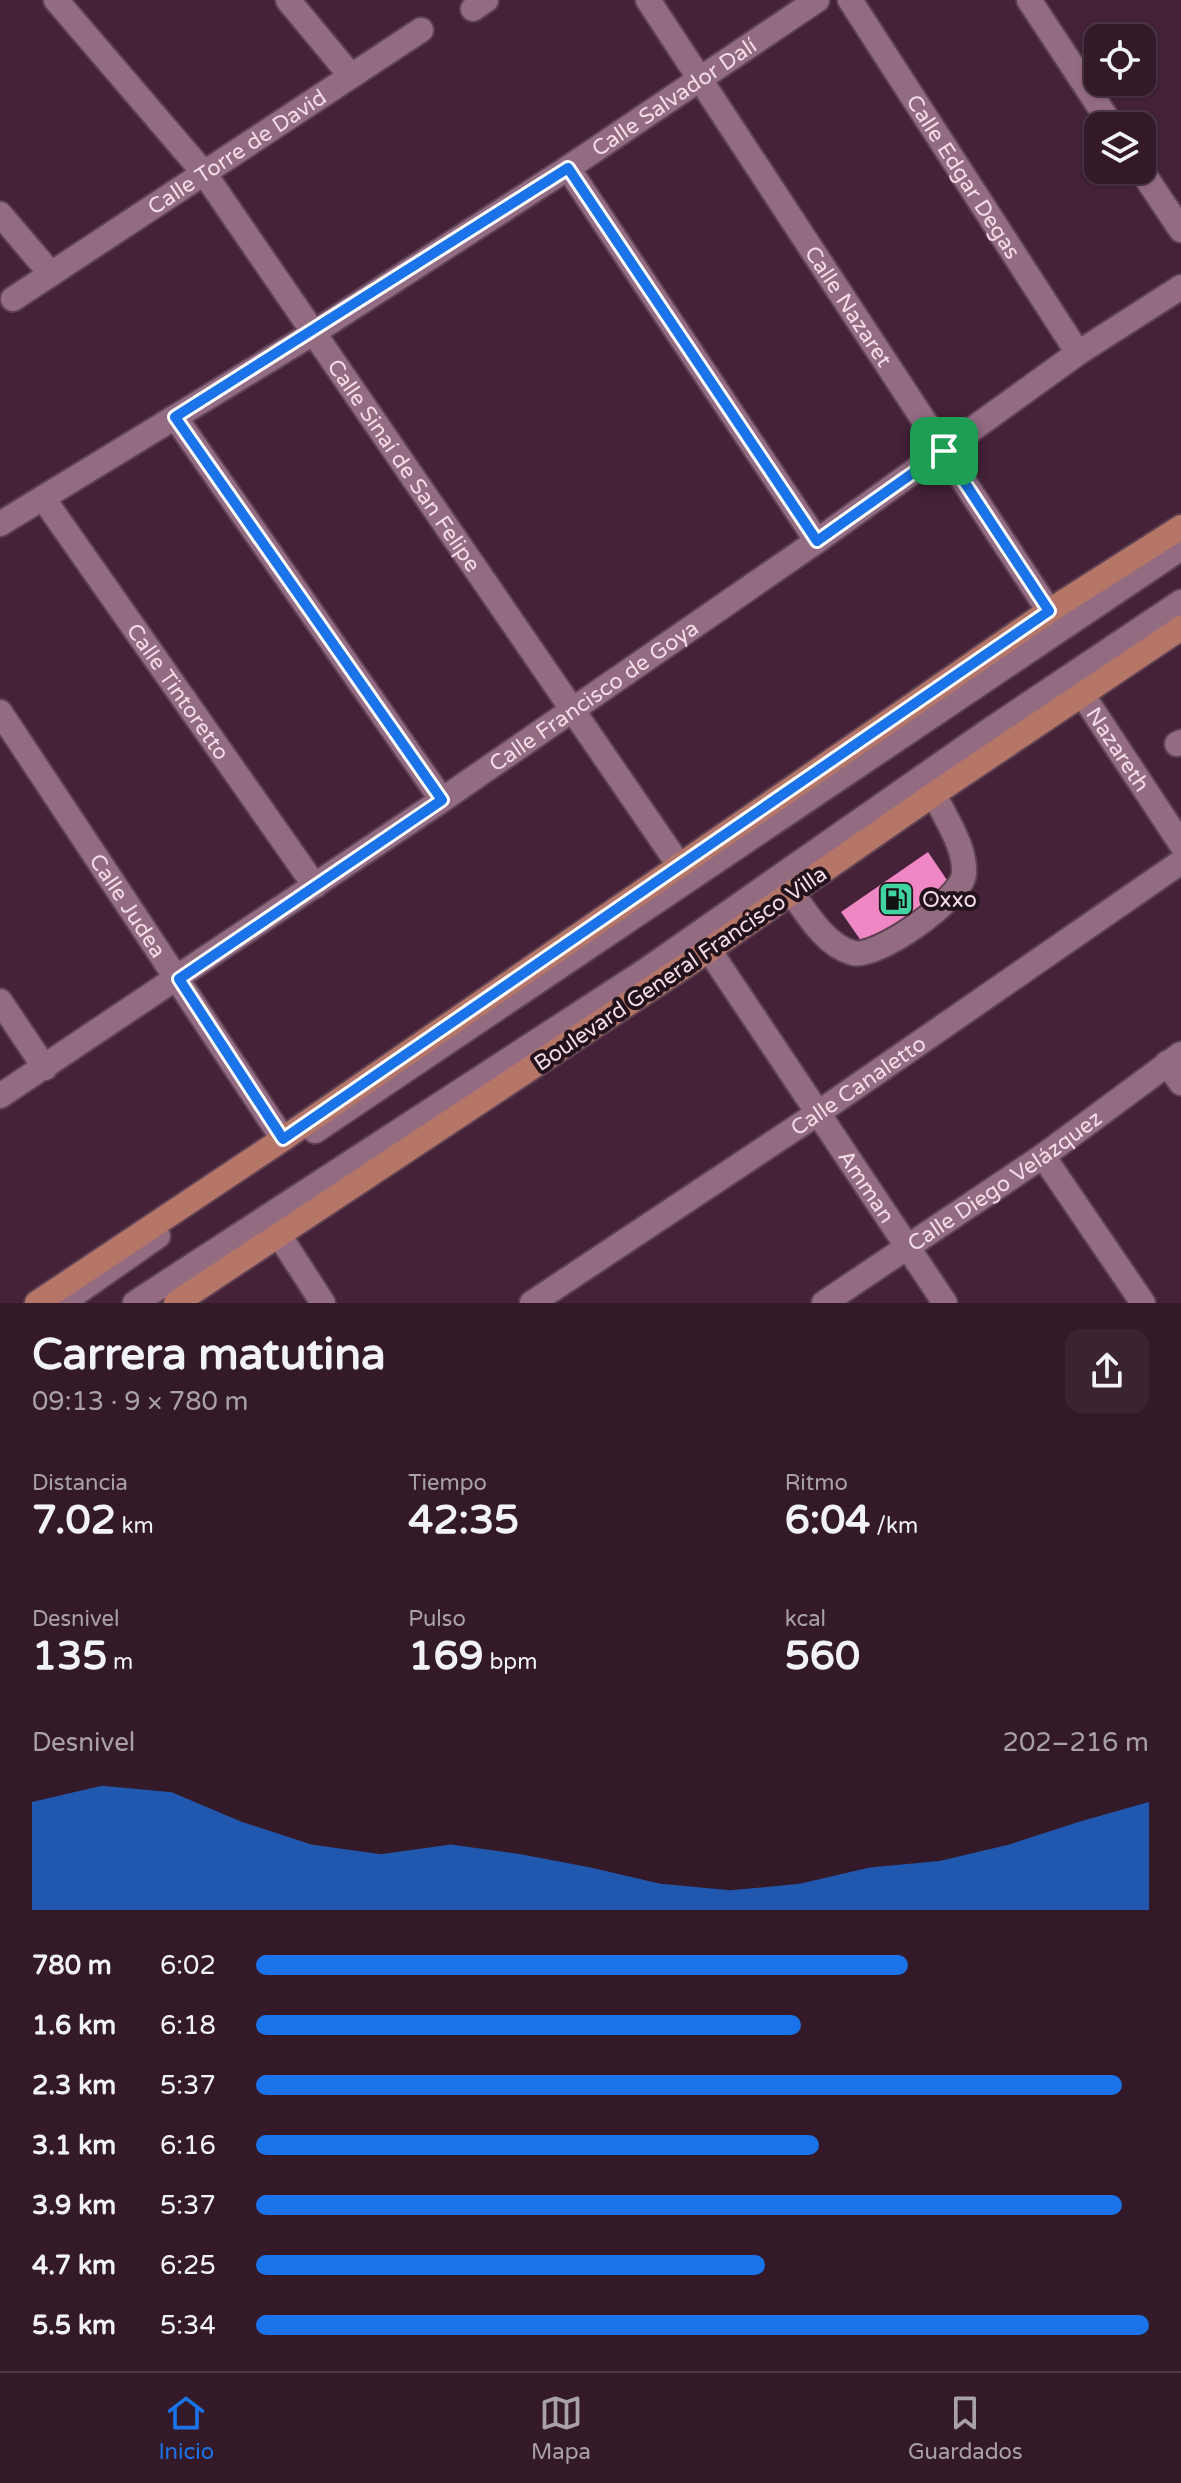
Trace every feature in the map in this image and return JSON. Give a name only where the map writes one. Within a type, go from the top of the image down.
[{"type":"main road","points":[[37,1303],[283,1139],[1049,611],[1181,527]]},
{"type":"main road","name":"Boulevard General Francisco Villa","points":[[176,1303],[709,950],[1181,628]]},
{"type":"street","name":"Calle Sinaí de San Felipe","points":[[56,0],[204,173],[679,865]]},
{"type":"street","points":[[288,0],[351,76]]},
{"type":"street","name":"Calle Nazaret","points":[[648,0],[1049,611]]},
{"type":"street","name":"Calle Salvador Dalí","points":[[0,524],[313,333],[568,168],[817,0]]},
{"type":"street","name":"Calle Edgar Degas","points":[[850,0],[1078,353]]},
{"type":"street","points":[[1029,0],[1103,112]]},
{"type":"street","name":"Calle Torre de David","points":[[13,299],[421,30]]},
{"type":"street","points":[[568,168],[817,541]]},
{"type":"street","points":[[1150,184],[1181,230]]},
{"type":"street","points":[[0,214],[51,274]]},
{"type":"street","name":"Calle Francisco de Goya","points":[[0,1096],[442,800],[817,541],[1078,353],[1181,287]]},
{"type":"street","points":[[175,417],[442,800]]},
{"type":"street","name":"Calle Tintoretto","points":[[43,498],[315,886]]},
{"type":"street","points":[[62,1303],[1181,548]]},
{"type":"street","points":[[135,1303],[645,971],[975,740],[1181,602]]},
{"type":"street","name":"Nazareth","points":[[1082,694],[1181,844]]},
{"type":"street","name":"Calle Judea","points":[[0,712],[283,1139]]},
{"type":"street","points":[[792,893],[819,931],[843,949],[856,954],[879,948],[932,914],[959,890],[964,858],[934,794]]},
{"type":"street","name":"Calle Canaletto","points":[[532,1303],[818,1113],[1181,862]]},
{"type":"street","name":"Amman","points":[[709,950],[945,1303]]},
{"type":"street","points":[[0,1001],[45,1068]]},
{"type":"street","name":"Calle Diego Velázquez","points":[[824,1303],[1176,1066]]},
{"type":"street","points":[[1043,1156],[1143,1303]]},
{"type":"street","points":[[279,1235],[323,1303]]},
{"type":"building","name":"Oxxo","points":[[928,852],[951,886],[864,945],[841,912]]},
{"type":"place","name":"Oxxo","points":[[896,899]]},
{"type":"route","points":[[568,168],[817,541],[944,451],[1049,611],[283,1139],[179,979],[442,800],[175,417],[313,333],[568,168]]}]
